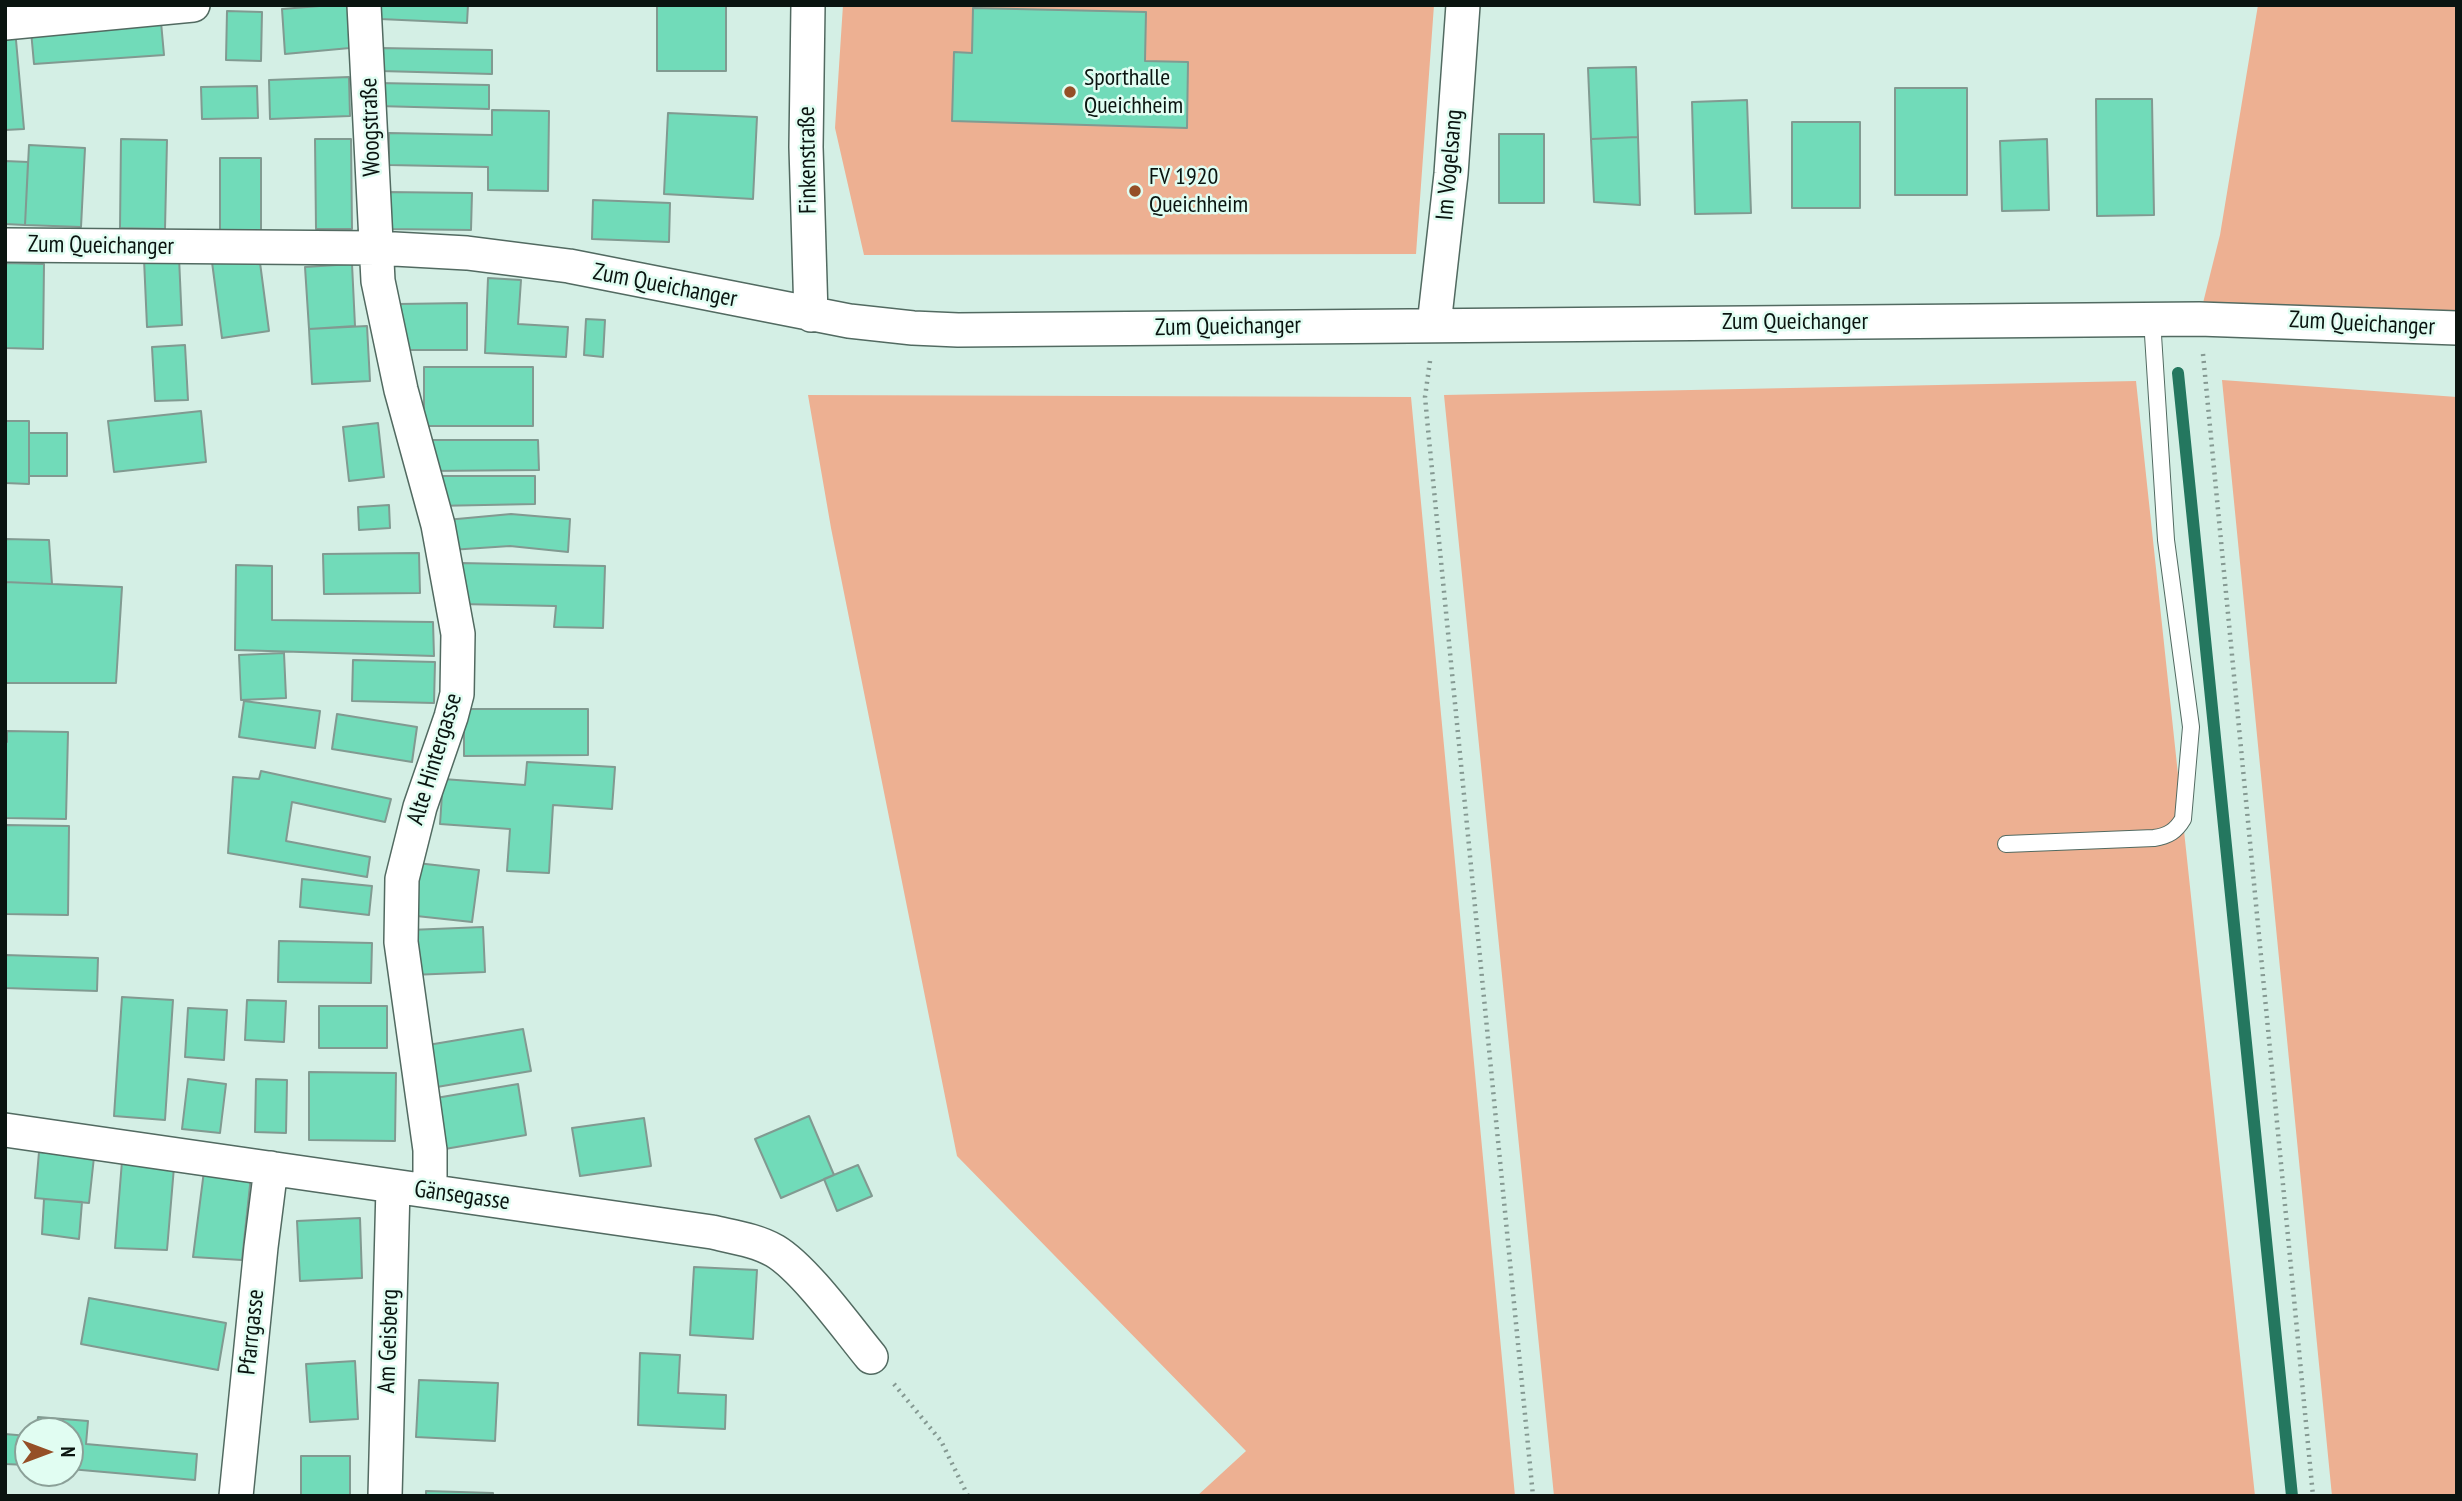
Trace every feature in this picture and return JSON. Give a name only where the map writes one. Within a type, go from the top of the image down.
[{"type":"street","points":[[5,23],[193,5]]},
{"type":"street","name":"Woogstraße","points":[[364,5],[376,248]]},
{"type":"street","name":"Finkenstraße","points":[[808,5],[806,147],[811,315]]},
{"type":"street","name":"Im Vogelsang","points":[[1434,325],[1451,174],[1463,5]]},
{"type":"street","name":"Zum Queichanger","points":[[5,245],[376,248],[467,253],[569,266],[811,315],[880,326],[958,330],[2152,319],[2457,328]]},
{"type":"street","name":"Alte Hintergasse","points":[[376,248],[384,315],[401,390],[438,525],[458,634],[457,694],[452,718],[420,807],[402,878],[401,942],[430,1150],[430,1191]]},
{"type":"street","name":"Gänsegasse","points":[[5,1130],[712,1232],[761,1244],[778,1253],[810,1283],[871,1357]]},
{"type":"street","name":"Pfarrgasse","points":[[236,1496],[271,1168]]},
{"type":"street","name":"Am Geisberg","points":[[385,1496],[393,1187]]},
{"type":"lane","points":[[2006,844],[2154,838],[2165,836],[2177,829],[2183,819],[2191,727],[2165,540],[2152,319]]},
{"type":"path","points":[[2199,319],[2314,1496]]},
{"type":"path","points":[[1434,325],[1425,397],[1533,1496]]},
{"type":"path","points":[[871,1357],[941,1441],[968,1496]]},
{"type":"shaded area","name":"FV 1920 Queichheim","points":[[843,5],[1434,5],[1416,254],[864,255],[835,128]]},
{"type":"shaded area","points":[[2258,5],[2457,5],[2457,328],[2199,319],[2220,235]]},
{"type":"shaded area","points":[[2222,380],[2457,397],[2457,1496],[2332,1496]]},
{"type":"shaded area","points":[[2136,381],[2255,1496],[1554,1496],[1444,395]]},
{"type":"shaded area","points":[[808,395],[1411,397],[1515,1496],[1197,1496],[1246,1451],[957,1156],[831,528]]},
{"type":"building","points":[[348,5],[350,48],[285,54],[282,9]]},
{"type":"building","points":[[381,5],[468,5],[467,23],[380,19]]},
{"type":"building","points":[[657,5],[726,5],[726,71],[657,71]]},
{"type":"building","name":"Sporthalle Queichheim","points":[[973,8],[1146,12],[1145,61],[1188,62],[1187,128],[952,121],[954,52],[972,53]]},
{"type":"building","points":[[227,11],[262,12],[261,61],[226,60]]},
{"type":"building","points":[[161,22],[164,55],[34,64],[31,31]]},
{"type":"building","points":[[5,29],[15,29],[24,129],[5,130]]},
{"type":"building","points":[[380,48],[492,50],[492,74],[380,71]]},
{"type":"building","points":[[1636,67],[1638,137],[1591,139],[1588,68]]},
{"type":"building","points":[[349,77],[350,116],[270,119],[269,80]]},
{"type":"building","points":[[377,83],[489,85],[489,109],[377,106]]},
{"type":"building","points":[[257,86],[258,118],[202,119],[201,87]]},
{"type":"building","points":[[1895,88],[1967,88],[1967,195],[1895,195]]},
{"type":"building","points":[[2096,99],[2152,99],[2154,215],[2097,216]]},
{"type":"building","points":[[1747,100],[1751,213],[1695,214],[1692,102]]},
{"type":"building","points":[[492,110],[549,111],[548,191],[488,190],[488,167],[389,165],[389,133],[492,135]]},
{"type":"building","points":[[668,113],[757,117],[753,199],[664,194]]},
{"type":"building","points":[[1792,122],[1860,122],[1860,208],[1792,208]]},
{"type":"building","points":[[1499,134],[1544,134],[1544,203],[1499,203]]},
{"type":"building","points":[[1638,137],[1640,205],[1594,202],[1591,139]]},
{"type":"building","points":[[121,139],[167,140],[165,229],[120,228]]},
{"type":"building","points":[[315,139],[351,139],[352,229],[316,229]]},
{"type":"building","points":[[2047,139],[2049,210],[2002,211],[2000,141]]},
{"type":"building","points":[[29,145],[85,148],[81,227],[25,225]]},
{"type":"building","points":[[220,158],[261,158],[261,231],[220,231]]},
{"type":"building","points":[[5,161],[28,162],[25,225],[5,224]]},
{"type":"building","points":[[386,192],[472,193],[471,230],[385,229]]},
{"type":"building","points":[[593,200],[670,203],[669,242],[592,239]]},
{"type":"building","points":[[259,255],[269,331],[222,338],[212,262]]},
{"type":"building","points":[[179,257],[182,325],[147,327],[144,259]]},
{"type":"building","points":[[5,263],[44,264],[43,349],[5,348]]},
{"type":"building","points":[[352,264],[355,326],[309,329],[305,267]]},
{"type":"building","points":[[488,278],[521,280],[518,324],[568,327],[566,357],[485,353]]},
{"type":"building","points":[[467,303],[467,350],[399,350],[398,304]]},
{"type":"building","points":[[586,319],[605,320],[603,357],[584,355]]},
{"type":"building","points":[[367,326],[370,381],[312,384],[309,329]]},
{"type":"building","points":[[185,345],[188,400],[155,401],[152,347]]},
{"type":"building","points":[[424,367],[533,367],[533,426],[424,426]]},
{"type":"building","points":[[201,411],[206,462],[114,472],[108,421]]},
{"type":"building","points":[[5,421],[29,421],[29,484],[5,483]]},
{"type":"building","points":[[378,423],[384,477],[349,481],[343,427]]},
{"type":"building","points":[[29,433],[67,433],[67,476],[29,476]]},
{"type":"building","points":[[427,440],[538,440],[539,470],[427,471]]},
{"type":"building","points":[[434,476],[535,476],[535,504],[434,506]]},
{"type":"building","points":[[389,505],[390,528],[359,530],[358,507]]},
{"type":"building","points":[[511,514],[570,519],[568,552],[510,546],[450,550],[446,520]]},
{"type":"building","points":[[5,539],[49,540],[52,584],[5,582]]},
{"type":"building","points":[[419,553],[420,593],[324,594],[323,554]]},
{"type":"building","points":[[460,563],[605,566],[603,628],[554,627],[556,606],[460,604]]},
{"type":"building","points":[[236,565],[272,566],[272,620],[433,622],[434,656],[235,650]]},
{"type":"building","points":[[5,582],[122,587],[116,683],[5,683]]},
{"type":"building","points":[[284,653],[286,698],[241,700],[239,655]]},
{"type":"building","points":[[353,660],[435,662],[434,703],[352,701]]},
{"type":"building","points":[[244,701],[320,711],[315,748],[239,737]]},
{"type":"building","points":[[464,709],[588,709],[588,755],[464,756]]},
{"type":"building","points":[[337,714],[417,727],[412,762],[332,749]]},
{"type":"building","points":[[7,731],[68,732],[66,819],[6,818]]},
{"type":"building","points":[[527,762],[615,767],[612,809],[553,805],[549,873],[507,871],[510,829],[440,824],[443,779],[525,785]]},
{"type":"building","points":[[261,771],[391,799],[385,822],[292,802],[286,841],[370,857],[367,877],[228,853],[233,777],[259,779]]},
{"type":"building","points":[[5,825],[69,826],[68,915],[5,914]]},
{"type":"building","points":[[417,863],[479,870],[472,922],[407,915]]},
{"type":"building","points":[[302,879],[372,886],[369,915],[300,907]]},
{"type":"building","points":[[483,927],[485,972],[411,975],[409,930]]},
{"type":"building","points":[[279,941],[372,943],[371,983],[278,982]]},
{"type":"building","points":[[5,955],[98,958],[97,991],[5,988]]},
{"type":"building","points":[[122,997],[173,1000],[165,1120],[114,1116]]},
{"type":"building","points":[[247,1000],[286,1001],[284,1042],[245,1040]]},
{"type":"building","points":[[319,1006],[387,1006],[387,1048],[319,1048]]},
{"type":"building","points":[[188,1008],[227,1010],[224,1060],[185,1057]]},
{"type":"building","points":[[523,1029],[531,1071],[431,1088],[422,1046]]},
{"type":"building","points":[[309,1072],[396,1073],[395,1141],[309,1140]]},
{"type":"building","points":[[188,1079],[226,1084],[220,1133],[182,1129]]},
{"type":"building","points":[[256,1079],[287,1080],[286,1133],[255,1132]]},
{"type":"building","points":[[518,1084],[526,1135],[445,1149],[436,1098]]},
{"type":"building","points":[[809,1116],[834,1175],[781,1198],[755,1139]]},
{"type":"building","points":[[644,1118],[651,1166],[580,1176],[572,1128]]},
{"type":"building","points":[[39,1152],[94,1157],[89,1203],[35,1198]]},
{"type":"building","points":[[122,1161],[174,1167],[167,1250],[115,1248]]},
{"type":"building","points":[[858,1165],[872,1196],[837,1211],[824,1179]]},
{"type":"building","points":[[204,1171],[251,1176],[242,1260],[193,1257]]},
{"type":"building","points":[[44,1199],[82,1202],[79,1239],[42,1234]]},
{"type":"building","points":[[360,1218],[362,1278],[300,1281],[297,1221]]},
{"type":"building","points":[[694,1267],[757,1270],[753,1339],[690,1335]]},
{"type":"building","points":[[89,1298],[226,1323],[218,1370],[81,1344]]},
{"type":"building","points":[[640,1353],[680,1355],[678,1393],[726,1395],[725,1429],[638,1425]]},
{"type":"building","points":[[355,1361],[358,1419],[310,1422],[306,1364]]},
{"type":"building","points":[[419,1380],[498,1383],[495,1441],[416,1437]]},
{"type":"building","points":[[84,1421],[88,1421],[86,1444],[197,1454],[195,1480],[84,1470]]},
{"type":"building","points":[[5,1434],[14,1435],[14,1464],[5,1464]]},
{"type":"building","points":[[301,1456],[350,1456],[350,1496],[301,1496]]},
{"type":"building","points":[[426,1491],[493,1493],[493,1496],[426,1496]]},
{"type":"waterway","points":[[2178,373],[2292,1496]]},
{"type":"place","name":"Sporthalle Queichheim","points":[[1070,92]]},
{"type":"place","name":"FV 1920 Queichheim","points":[[1135,191]]}]
